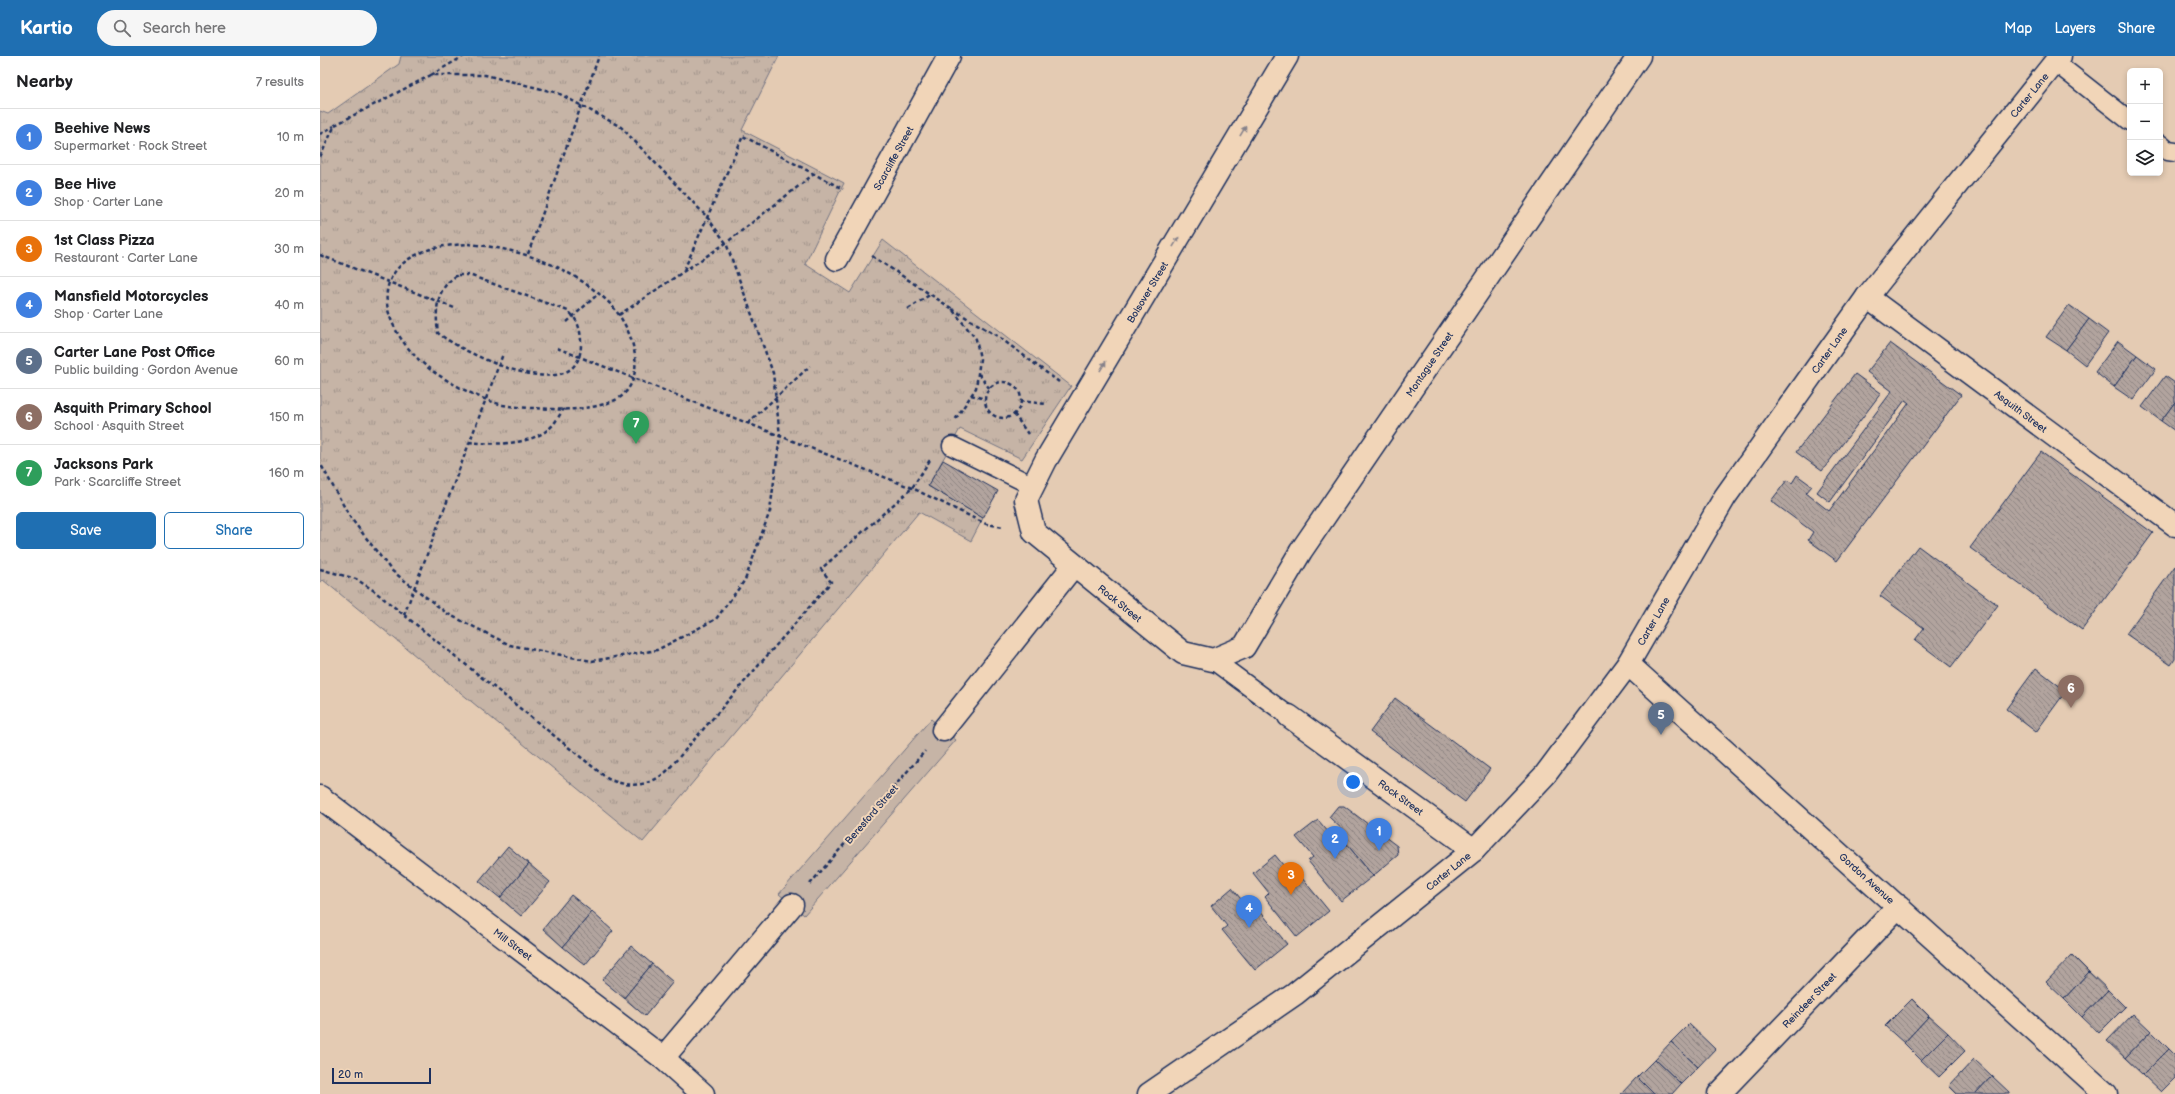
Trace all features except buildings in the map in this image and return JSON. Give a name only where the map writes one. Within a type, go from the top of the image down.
[{"type":"street","name":"Scarcliffe Street","points":[[837,259],[949,56]]},
{"type":"street","name":"Bolsover Street","points":[[1034,532],[1026,500],[1046,460],[1287,56]]},
{"type":"street","name":"Montague Street","points":[[1212,660],[1244,647],[1301,551],[1639,56]]},
{"type":"street","name":"Carter Lane","points":[[1149,1094],[1295,994],[1474,850],[1545,775],[1628,664],[1725,497],[1867,296],[2054,58]]},
{"type":"street","name":"Asquith Street","points":[[1867,296],[2175,525]]},
{"type":"street","name":"Rock Street","points":[[1034,532],[1183,653],[1212,660]]},
{"type":"street","points":[[943,730],[1074,565]]},
{"type":"street","name":"Gordon Avenue","points":[[1628,664],[1899,906],[2106,1094]]},
{"type":"street","name":"Rock Street","points":[[1289,716],[1474,850]]},
{"type":"street","name":"Mill Street","points":[[320,797],[663,1058],[703,1094]]},
{"type":"street","points":[[663,1058],[792,905]]},
{"type":"street","name":"Reindeer Street","points":[[1719,1094],[1899,906]]},
{"type":"lane","points":[[2054,58],[2127,119]]},
{"type":"lane","points":[[2163,147],[2168,151],[2175,152]]},
{"type":"lane","points":[[952,446],[1033,486]]},
{"type":"lane","points":[[1212,660],[1289,716]]},
{"type":"path","points":[[320,134],[464,56]]},
{"type":"path","points":[[528,254],[599,56]]},
{"type":"path","points":[[320,463],[350,517],[391,570],[448,614],[510,645],[592,661],[657,650],[716,619],[745,580],[770,511],[780,436],[773,373],[726,243],[707,217],[621,127],[558,93],[485,75],[431,75]]},
{"type":"path","points":[[320,157],[335,126]]},
{"type":"path","points":[[684,272],[743,136],[814,174],[869,201]]},
{"type":"path","points":[[619,315],[726,243],[814,174]]},
{"type":"path","points":[[468,244],[497,246],[528,254],[553,265],[598,294],[619,315],[628,331],[634,349],[636,366],[634,377],[623,396],[604,404],[564,409],[504,405],[485,399],[436,374],[400,339],[389,314],[386,293],[388,282],[390,276],[402,264],[420,252],[442,246],[468,244]]},
{"type":"path","points":[[867,252],[951,308],[999,337],[1083,400]]},
{"type":"path","points":[[320,256],[457,309]]},
{"type":"path","points":[[458,274],[469,274],[568,311],[574,316],[579,326],[579,356],[576,362],[565,372],[556,376],[521,372],[499,365],[449,342],[438,333],[436,316],[437,301],[449,280],[458,274]]},
{"type":"path","points":[[567,322],[598,294]]},
{"type":"path","points":[[908,309],[931,294]]},
{"type":"path","points":[[951,308],[976,339],[980,359],[976,388],[954,422]]},
{"type":"path","points":[[557,348],[634,377],[912,488],[986,524],[1034,532]]},
{"type":"path","points":[[404,616],[503,354]]},
{"type":"path","points":[[748,423],[776,399],[810,366]]},
{"type":"path","points":[[978,374],[989,388]]},
{"type":"path","points":[[999,383],[1010,384],[1019,392],[1020,404],[1014,414],[997,417],[988,410],[985,399],[989,388],[999,383]]},
{"type":"path","points":[[971,395],[985,399]]},
{"type":"path","points":[[470,442],[486,444],[512,443],[538,436],[552,425],[564,409]]},
{"type":"path","points":[[320,569],[356,579],[608,779],[620,784],[638,785],[649,783],[667,771],[831,582],[821,569],[912,488],[933,455]]},
{"type":"path","name":"Beresford Street","points":[[792,905],[943,730]]},
{"type":"green space","points":[[401,56],[779,56],[742,130],[844,183],[805,264],[850,293],[883,240],[1071,386],[1022,459],[960,429],[928,486],[983,518],[971,541],[919,512],[643,842],[323,580],[320,582],[320,111],[328,114],[399,64]]},
{"type":"green space","points":[[931,719],[956,740],[804,915],[779,894]]},
{"type":"place","name":"Jacksons Park","points":[[636,444]]},
{"type":"place","name":"Asquith Primary School","points":[[2071,708]]},
{"type":"place","name":"Carter Lane Post Office","points":[[1661,735]]},
{"type":"place","name":"Beehive News","points":[[1379,851]]},
{"type":"place","name":"Bee Hive","points":[[1335,859]]},
{"type":"place","name":"1st Class Pizza","points":[[1291,895]]},
{"type":"place","name":"Mansfield Motorcycles","points":[[1249,928]]}]
